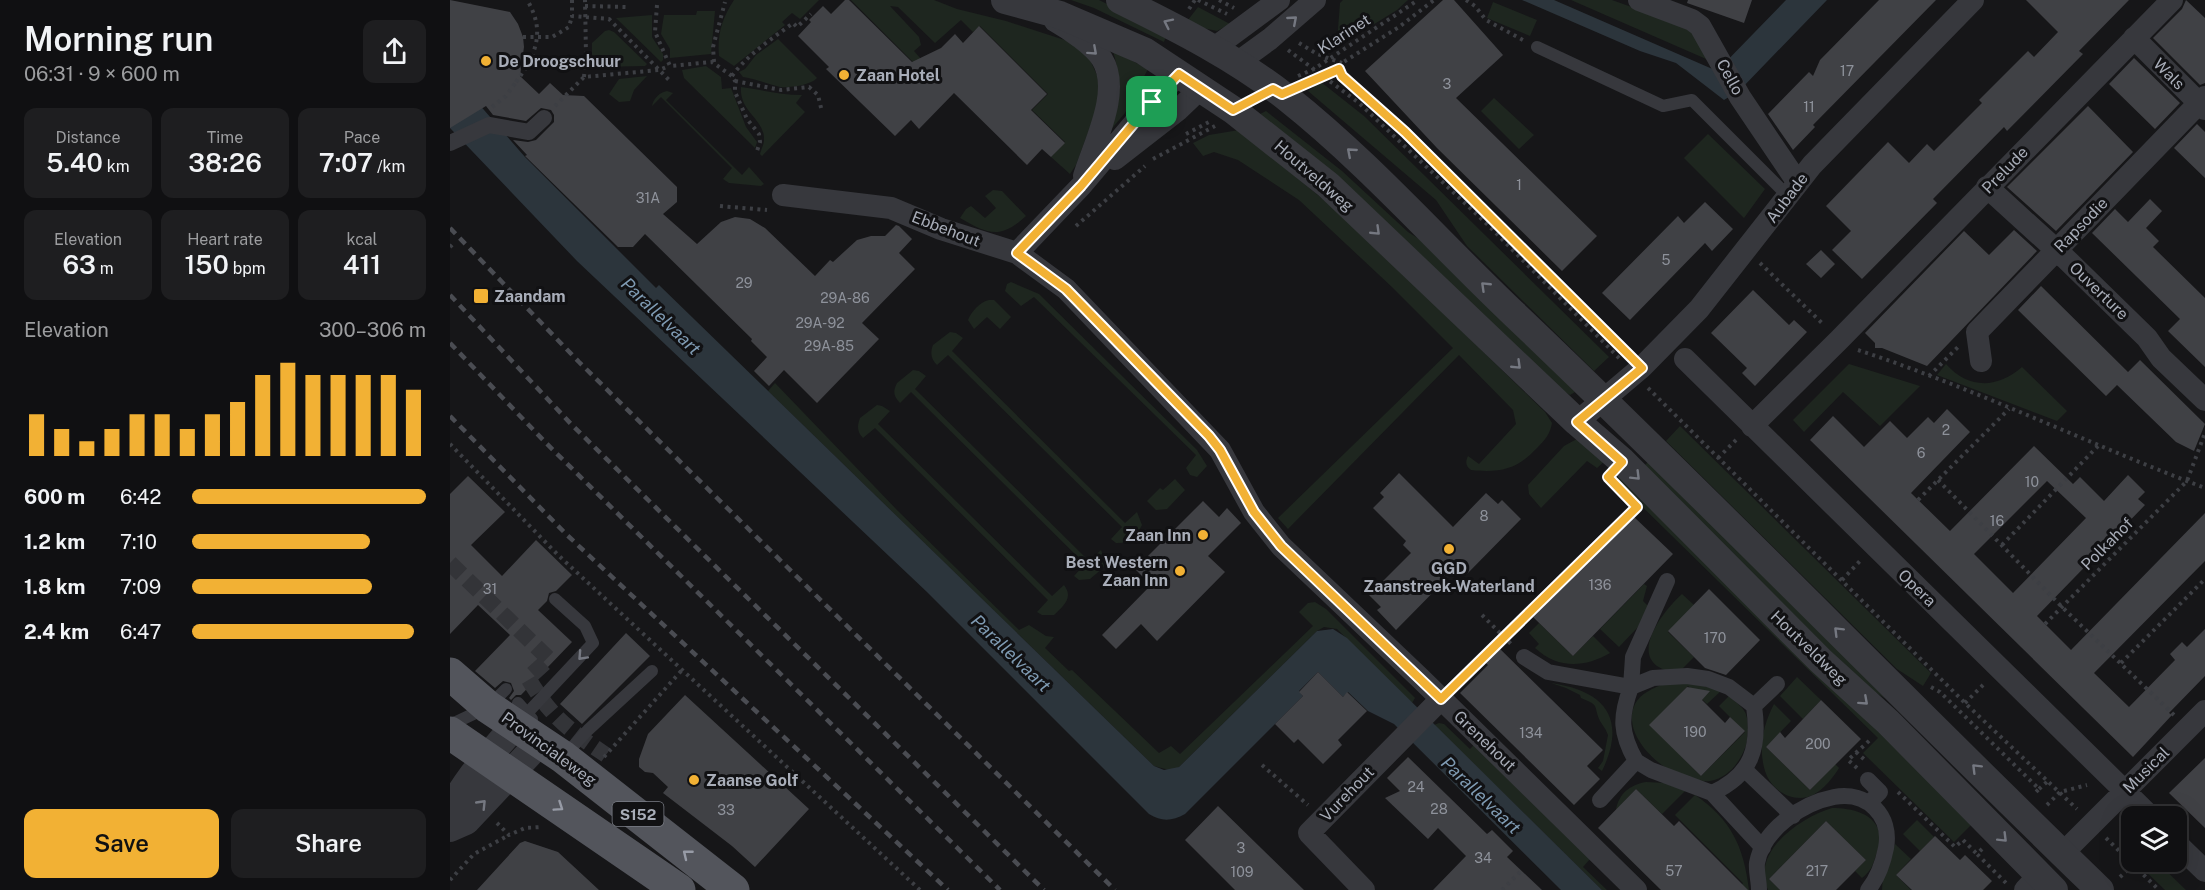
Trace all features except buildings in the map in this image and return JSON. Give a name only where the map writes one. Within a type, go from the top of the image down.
[{"type":"main road","name":"Provincialeweg","points":[[450,674],[523,719],[733,890]]},
{"type":"main road","name":"S152","points":[[450,733],[679,890]]},
{"type":"street","name":"Houtveldweg","points":[[1120,0],[1226,56],[1278,92],[1356,156],[1480,282],[1603,399],[2100,890]]},
{"type":"street","points":[[1017,253],[1081,186],[1152,102],[1190,81],[1226,56],[1279,0]]},
{"type":"street","points":[[1226,56],[1270,39],[1315,0]]},
{"type":"street","name":"Cello","points":[[1639,0],[1692,20],[1700,26],[1793,189]]},
{"type":"street","name":"Aubade","points":[[1603,399],[1638,371],[1700,309],[1812,165],[1973,0]]},
{"type":"street","name":"Prelude","points":[[1752,426],[1844,344],[1987,188],[2172,0]]},
{"type":"street","name":"Houtveldweg","points":[[1017,3],[1060,15],[1134,47],[1237,113],[1328,185],[1622,462],[1821,661],[1888,722],[2039,885],[2062,854]]},
{"type":"street","points":[[1017,3],[1065,27],[1101,57],[1108,71],[1110,90],[1104,117],[1081,186]]},
{"type":"street","name":"Wals","points":[[2134,38],[2203,103]]},
{"type":"street","name":"Rapsodie","points":[[1977,332],[2203,103]]},
{"type":"street","points":[[450,143],[489,125],[529,132],[544,118]]},
{"type":"street","name":"Ouverture","points":[[1987,188],[2065,258],[2147,338],[2161,357],[2205,400]]},
{"type":"street","name":"Ebbehout","points":[[780,203],[891,208],[941,229],[1017,253]]},
{"type":"street","name":"Grenehout","points":[[1017,253],[1066,289],[1209,436],[1220,450],[1254,512],[1281,546],[1435,704],[1636,890]]},
{"type":"street","points":[[1977,332],[1981,361]]},
{"type":"street","name":"Opera","points":[[1684,359],[2140,806]]},
{"type":"street","points":[[1577,422],[1603,399]]},
{"type":"street","points":[[1667,581],[1633,657],[1631,687],[1622,721],[1624,737],[1636,761],[1651,770],[1712,793],[1762,848]]},
{"type":"street","points":[[1524,657],[1548,672],[1631,687],[1653,678],[1697,678],[1729,687],[1754,706],[1758,729],[1752,756],[1744,769],[1730,785],[1712,793]]},
{"type":"street","points":[[1754,706],[1777,684]]},
{"type":"street","name":"Vurehout","points":[[1364,890],[1309,833],[1435,704]]},
{"type":"street","name":"Musical","points":[[2062,854],[2205,711]]},
{"type":"street","points":[[450,828],[466,821],[479,806],[523,719]]},
{"type":"street","points":[[1600,800],[1636,761]]},
{"type":"street","points":[[450,814],[459,795],[498,766]]},
{"type":"street","points":[[1744,769],[1793,816]]},
{"type":"street","points":[[1869,803],[1880,792],[1870,774]]},
{"type":"street","points":[[1759,890],[1757,864],[1762,848],[1769,837],[1802,810],[1842,796],[1869,803],[1885,821],[1888,835],[1885,855],[1874,883],[1868,890]]},
{"type":"street","points":[[2187,854],[2205,871]]},
{"type":"lane","points":[[1537,47],[1663,106],[1692,100],[1793,189]]},
{"type":"lane","points":[[523,719],[593,643],[585,626],[555,599]]},
{"type":"lane","points":[[450,725],[523,719],[588,730],[651,671]]},
{"type":"path","points":[[516,82],[527,67],[535,50],[538,31],[535,16],[526,0]]},
{"type":"path","points":[[523,37],[552,37],[569,27],[572,0]]},
{"type":"path","points":[[584,77],[585,0]]},
{"type":"path","name":"Klarinet","points":[[1278,92],[1418,0]]},
{"type":"path","points":[[1278,92],[1324,77],[1339,69],[1342,63],[1386,36],[1434,0]]},
{"type":"path","points":[[1466,0],[1475,6],[1486,20],[1537,47]]},
{"type":"path","points":[[714,63],[713,47],[725,2]]},
{"type":"path","points":[[657,5],[656,32],[669,66]]},
{"type":"path","points":[[585,6],[627,7]]},
{"type":"path","points":[[732,76],[740,64],[757,50],[793,23],[797,27],[811,14]]},
{"type":"path","points":[[572,16],[609,19],[669,81]]},
{"type":"path","points":[[1270,39],[1359,103],[1491,227],[1638,371]]},
{"type":"path","points":[[544,118],[584,77],[659,70],[669,66],[714,63],[732,76],[735,81],[735,92],[747,119],[759,134],[760,142],[757,151]]},
{"type":"path","points":[[1339,69],[1342,76],[1405,132],[1949,686],[2159,890]]},
{"type":"path","points":[[735,81],[782,90],[809,87],[818,95],[822,112]]},
{"type":"path","points":[[1181,136],[1237,113]]},
{"type":"path","points":[[1068,231],[1093,213],[1152,160],[1237,113]]},
{"type":"path","points":[[720,206],[780,203]]},
{"type":"path","points":[[450,247],[455,242]]},
{"type":"path","points":[[1747,250],[1844,344],[2205,488]]},
{"type":"path","points":[[1929,376],[1977,332]]},
{"type":"path","points":[[1918,500],[2009,409]]},
{"type":"path","points":[[2187,481],[2205,433]]},
{"type":"path","points":[[450,444],[558,555],[920,890]]},
{"type":"path","points":[[2002,545],[2098,446]]},
{"type":"path","points":[[1938,480],[2062,607],[2187,729]]},
{"type":"path","name":"Polkahof","points":[[2045,624],[2187,481]]},
{"type":"path","points":[[1435,704],[1637,507],[1630,500]]},
{"type":"path","points":[[2121,663],[2205,579]]},
{"type":"path","points":[[1482,615],[1509,642]]},
{"type":"path","points":[[606,755],[682,670]]},
{"type":"path","points":[[1853,764],[1848,760],[1855,754],[1870,774]]},
{"type":"path","points":[[1262,765],[1310,808],[1316,809]]},
{"type":"path","points":[[2039,789],[2048,781]]},
{"type":"path","points":[[1898,792],[1955,847],[1963,840],[1977,854]]},
{"type":"path","points":[[479,806],[509,835]]},
{"type":"path","points":[[450,880],[474,854],[525,828],[546,827]]},
{"type":"path","points":[[1502,890],[1523,869]]},
{"type":"shaded area","points":[[734,0],[819,0],[800,19],[792,13],[782,22],[785,25],[734,66],[719,56],[719,41],[726,13]]},
{"type":"shaded area","points":[[851,0],[934,0],[957,9],[1006,21],[1074,43],[1087,53],[1100,82],[1097,108],[1076,165],[1070,174],[1051,157],[1065,142],[1032,110],[1048,94],[980,26],[973,32],[961,20],[935,43],[898,7],[890,6],[919,37],[921,45],[914,51],[921,59],[916,65]]},
{"type":"shaded area","points":[[1071,0],[1099,0],[1167,34],[1164,42],[1094,8]]},
{"type":"shaded area","points":[[1343,0],[1408,0],[1397,10],[1342,44],[1337,42],[1340,3]]},
{"type":"shaded area","points":[[1571,0],[1612,0],[1690,28],[1713,62]]},
{"type":"shaded area","points":[[1493,2],[1537,20],[1530,36],[1487,18]]},
{"type":"shaded area","points":[[1198,7],[1230,24],[1217,31],[1203,28],[1188,20]]},
{"type":"shaded area","points":[[697,11],[715,11],[711,54],[670,58],[670,49],[661,34],[664,15],[696,15]]},
{"type":"shaded area","points":[[652,15],[652,37],[663,54],[661,62],[616,18]]},
{"type":"shaded area","points":[[609,30],[614,32],[647,64],[645,66],[598,67],[592,60],[592,43]]},
{"type":"shaded area","points":[[778,39],[817,78],[805,84],[780,87],[743,77],[739,72],[745,69],[756,55]]},
{"type":"shaded area","points":[[1113,51],[1148,69],[1125,113],[1103,139],[1117,106],[1119,86]]},
{"type":"shaded area","points":[[706,66],[721,77],[722,89],[731,88],[746,127],[757,142],[755,148],[684,78],[682,70]]},
{"type":"shaded area","points":[[647,76],[634,90],[630,101],[619,102],[609,94],[619,79]]},
{"type":"shaded area","points":[[1321,82],[1364,116],[1609,357],[1594,371],[1467,246],[1436,200],[1308,91]]},
{"type":"shaded area","points":[[741,87],[802,95],[796,103],[805,112],[762,156],[760,154],[764,142],[761,126],[744,103]]},
{"type":"shaded area","points":[[667,91],[673,93],[666,100],[742,175],[749,167],[764,184],[761,186],[729,183],[723,179],[732,168],[661,97],[652,106],[657,96]]},
{"type":"shaded area","points":[[1494,98],[1534,135],[1519,149],[1481,111]]},
{"type":"shaded area","points":[[1266,111],[1342,171],[1408,232],[1441,253],[1575,392],[1570,395],[1549,383],[1256,116]]},
{"type":"shaded area","points":[[1239,130],[1348,220],[1545,412],[1552,423],[1550,430],[1530,455],[1515,465],[1500,470],[1471,470],[1468,467],[1466,462],[1468,456],[1479,464],[1516,424],[1513,410],[1459,355],[1288,529],[1278,518],[1453,348],[1299,200],[1238,160],[1214,152],[1203,156],[1193,143],[1209,135]]},
{"type":"shaded area","points":[[1708,134],[1765,189],[1744,218],[1684,158]]},
{"type":"shaded area","points":[[993,190],[1002,191],[1026,216],[1009,229],[994,232],[978,228],[960,218],[971,206],[985,218],[996,208],[985,196]]},
{"type":"shaded area","points":[[1011,282],[1039,294],[1197,450],[1207,466],[1197,477],[1190,475],[1186,468],[1196,455],[1034,297],[1021,306],[1005,291],[1007,284]]},
{"type":"shaded area","points":[[994,300],[1011,317],[1000,329],[987,317],[974,329],[968,320],[969,317],[979,305]]},
{"type":"shaded area","points":[[950,332],[963,338],[952,351],[1125,523],[1137,512],[1142,525],[1135,535],[1120,543],[1111,539],[1122,527],[948,355],[937,365],[932,356],[933,345]]},
{"type":"shaded area","points":[[1849,364],[1920,386],[1880,426],[1843,392],[1804,432],[1793,420]]},
{"type":"shaded area","points":[[1946,364],[1964,378],[1983,383],[2003,379],[2022,367],[2067,411],[2057,421],[1937,375]]},
{"type":"shaded area","points":[[913,370],[926,376],[915,389],[1089,561],[1101,550],[1105,562],[1103,568],[1090,579],[1079,580],[1074,576],[1085,564],[911,392],[900,403],[894,391],[897,383]]},
{"type":"shaded area","points":[[775,383],[897,510],[1019,630],[1029,625],[1046,636],[1054,637],[1045,648],[1069,671],[1072,670],[1159,753],[1171,746],[1180,754],[1313,626],[1299,612],[1308,603],[1315,602],[1326,609],[1415,698],[1412,703],[1337,629],[1324,627],[1317,631],[1179,767],[1173,771],[1154,766],[768,391]]},
{"type":"shaded area","points":[[877,405],[890,411],[878,424],[1052,596],[1064,585],[1068,598],[1054,615],[1042,615],[1037,612],[1048,600],[875,428],[863,438],[861,436],[858,429],[860,418]]},
{"type":"shaded area","points":[[1680,426],[1931,673],[1923,686],[1897,669],[1666,441]]},
{"type":"shaded area","points":[[1575,440],[1583,440],[1607,459],[1597,468],[1587,461],[1541,508],[1529,494],[1528,485],[1564,446]]},
{"type":"shaded area","points":[[1651,459],[1886,699],[1844,673],[1639,471]]},
{"type":"shaded area","points":[[1622,473],[1976,820],[1954,842],[1863,753],[1878,738],[1615,480]]},
{"type":"shaded area","points":[[1175,479],[1185,490],[1167,509],[1156,510],[1147,501],[1160,488],[1163,490]]},
{"type":"shaded area","points":[[1644,584],[1647,586],[1643,601],[1648,606],[1638,627],[1619,647],[1600,629]]},
{"type":"shaded area","points":[[1682,594],[1694,605],[1668,632],[1694,657],[1678,673],[1661,668],[1652,661],[1649,650],[1650,639],[1656,626]]},
{"type":"shaded area","points":[[1539,623],[1573,656],[1593,636],[1610,653],[1581,664],[1553,660],[1535,648],[1539,644],[1529,633]]},
{"type":"shaded area","points":[[1797,677],[1821,700],[1803,719],[1780,696]]},
{"type":"shaded area","points":[[1692,682],[1721,691],[1707,704],[1688,686],[1650,725],[1701,776],[1745,732],[1719,706],[1729,696],[1738,704],[1744,710],[1747,718],[1746,746],[1732,769],[1722,777],[1710,781],[1701,781],[1666,768],[1642,744],[1633,725],[1632,714],[1635,704],[1644,694],[1665,684]]},
{"type":"shaded area","points":[[1551,683],[1586,693],[1606,710],[1611,722],[1612,736],[1602,771],[1598,768],[1603,761],[1608,735],[1595,707],[1580,695]]},
{"type":"shaded area","points":[[1774,704],[1791,721],[1766,747],[1810,790],[1835,764],[1839,768],[1828,783],[1813,795],[1798,798],[1784,794],[1772,784],[1765,771],[1762,754],[1764,728]]},
{"type":"shaded area","points":[[1444,724],[1470,749],[1474,745],[1590,859],[1583,867],[1607,890],[1602,890],[1434,725]]},
{"type":"shaded area","points":[[1646,782],[1665,783],[1685,791],[1662,814],[1636,789],[1616,810],[1617,804],[1626,791]]},
{"type":"shaded area","points":[[1695,795],[1718,814],[1734,835],[1744,860],[1749,890],[1737,890],[1743,883],[1675,815]]},
{"type":"shaded area","points":[[1832,808],[1862,813],[1869,817],[1878,828],[1880,843],[1870,870],[1862,878],[1855,871],[1866,860],[1826,821],[1769,879],[1780,890],[1768,890],[1764,876],[1766,862],[1772,850],[1793,828],[1806,819]]},
{"type":"shaded area","points":[[1917,820],[1934,837],[1920,851],[1903,834]]},
{"type":"shaded area","points":[[1895,844],[1911,859],[1896,875],[1911,890],[1882,890],[1883,873]]},
{"type":"shaded area","points":[[2146,872],[2167,872],[2186,890],[2165,890]]},
{"type":"water","points":[[1522,0],[1554,0],[1717,71],[1786,0],[1827,0],[1740,90],[1724,100],[1676,63],[1640,51]]},
{"type":"water","name":"Parallelvaart","points":[[450,71],[525,157],[656,288],[659,285],[1154,766],[1164,770],[1179,767],[1317,631],[1333,629],[1347,638],[1602,890],[1561,890],[1394,724],[1368,711],[1348,692],[1343,697],[1318,672],[1299,691],[1303,696],[1185,814],[1167,820],[1149,814],[927,592],[577,261],[450,128]]},
{"type":"tunnel","points":[[450,563],[549,659],[528,678],[545,703],[562,722],[606,755]]},
{"type":"railway","points":[[450,228],[579,362],[1115,890]]},
{"type":"railway","points":[[450,295],[571,424],[1044,890]]},
{"type":"railway","points":[[450,343],[546,443],[1000,890]]},
{"type":"railway","points":[[450,416],[567,535],[948,890]]},
{"type":"place","name":"De Droogschuur","points":[[486,61]]},
{"type":"place","name":"Zaan Hotel","points":[[844,75]]},
{"type":"place","name":"Zaandam","points":[[481,296]]},
{"type":"place","name":"Zaan Inn","points":[[1203,535]]},
{"type":"place","name":"GGD Zaanstreek-Waterland","points":[[1449,549]]},
{"type":"place","name":"Best Western Zaan Inn","points":[[1180,571]]},
{"type":"place","name":"Zaanse Golf","points":[[694,780]]},
{"type":"route","points":[[1339,69],[1342,76],[1405,132],[1642,368],[1577,422],[1622,462],[1608,477],[1637,507],[1441,699],[1281,546],[1254,512],[1220,450],[1209,436],[1066,289],[1017,253],[1081,186],[1152,102],[1179,74],[1233,110],[1273,89],[1282,94],[1339,69]]}]
